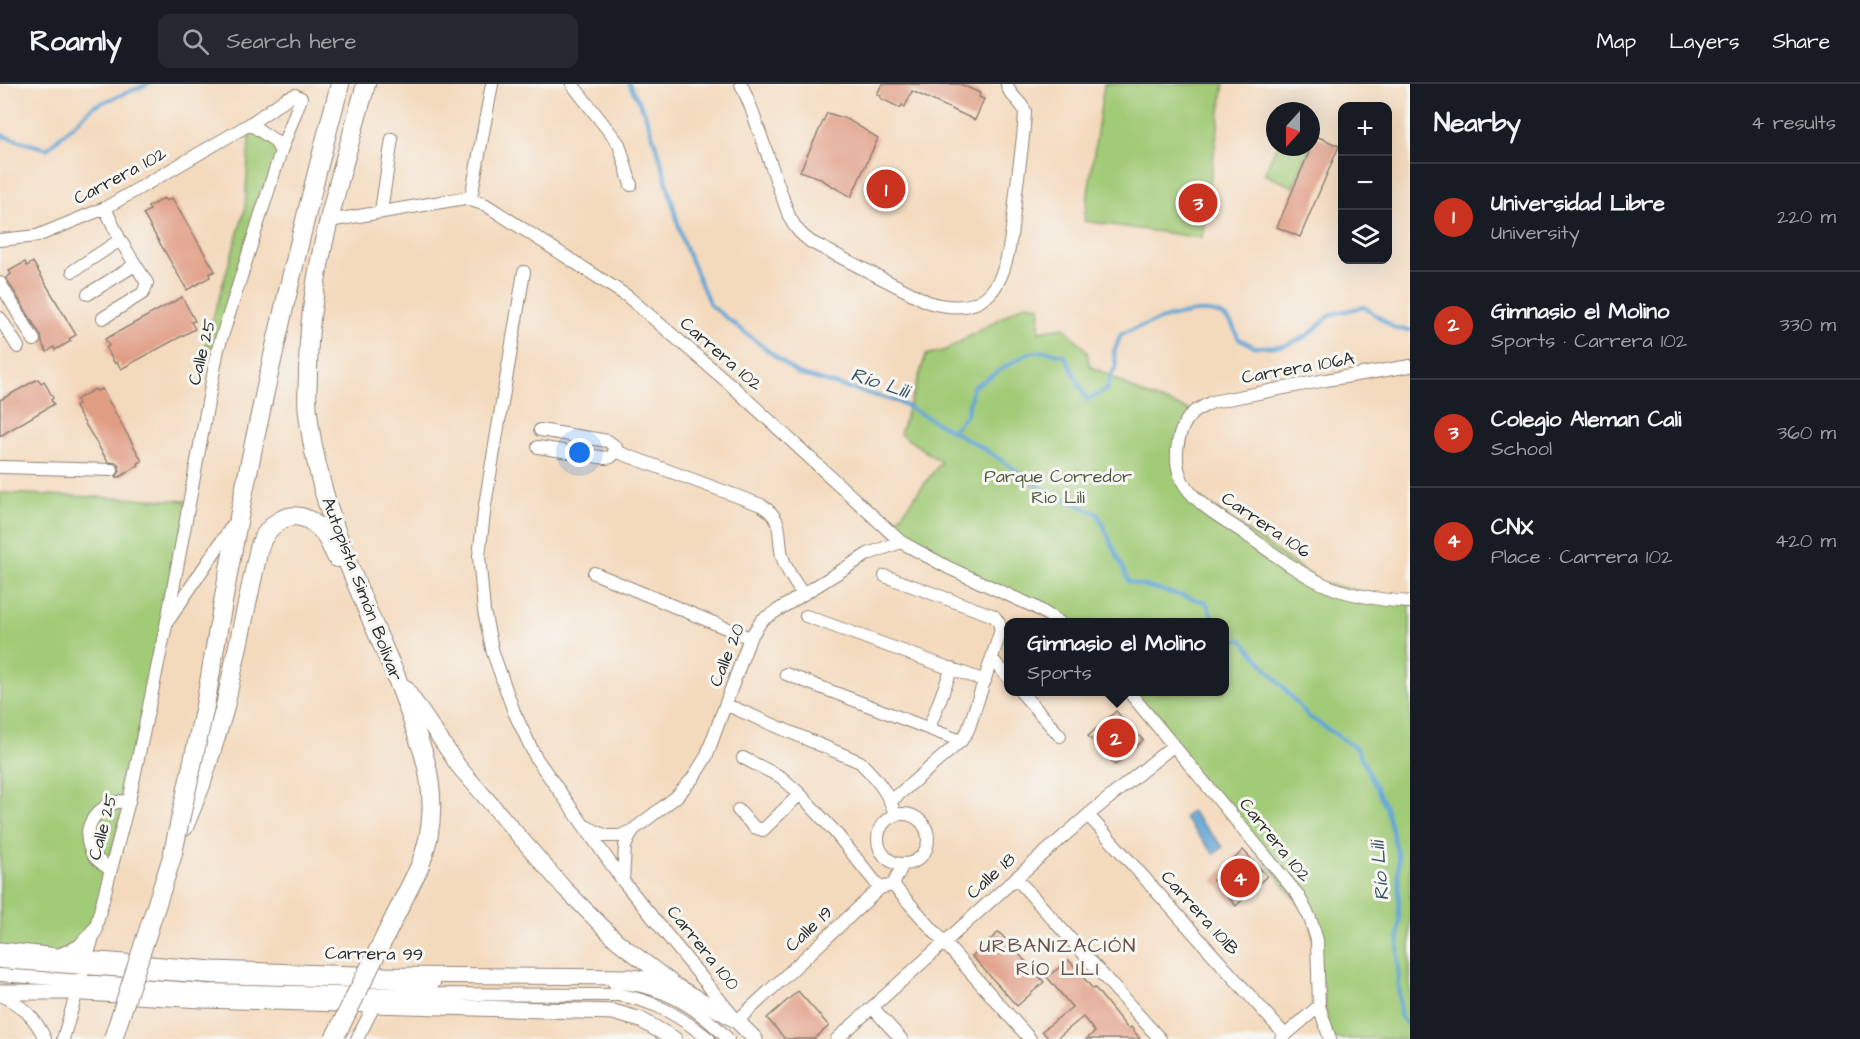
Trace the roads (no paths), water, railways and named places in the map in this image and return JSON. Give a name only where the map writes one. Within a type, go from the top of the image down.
[{"type":"highway","points":[[172,856],[196,749],[237,519],[304,220],[340,84]]},
{"type":"highway","name":"Autopista Simón Bolívar","points":[[334,1039],[419,868],[426,850],[432,818],[429,771],[392,668],[348,563],[318,473],[307,412],[308,341],[315,282],[366,84]]},
{"type":"highway","points":[[113,1039],[172,856],[201,785],[224,711],[261,541],[271,526],[282,519],[291,517],[309,520],[323,532],[374,629]]},
{"type":"main road","points":[[392,668],[459,767],[534,854],[589,915],[673,984]]},
{"type":"main road","points":[[60,956],[80,947],[95,930]]},
{"type":"main road","name":"Carrera 99","points":[[0,950],[60,956],[85,963],[213,969],[385,975],[616,976],[673,984],[737,1021]]},
{"type":"main road","points":[[0,994],[78,986],[202,1000],[613,1012],[641,1020],[674,1039]]},
{"type":"main road","name":"Carrera 100","points":[[737,1021],[755,1039]]},
{"type":"street","points":[[329,221],[471,198],[492,84]]},
{"type":"street","points":[[572,84],[619,144],[631,185]]},
{"type":"street","points":[[741,84],[794,228],[811,242],[928,302],[946,307],[975,303],[988,295],[997,286],[1008,260],[1024,111],[1022,104],[1008,91],[1007,84]]},
{"type":"street","name":"Carrera 102","points":[[0,240],[37,236],[105,208],[250,124],[287,98],[295,95],[301,99]]},
{"type":"street","name":"Calle 25","points":[[63,1039],[129,801],[167,621],[218,349],[281,152],[301,99]]},
{"type":"street","points":[[250,124],[273,140],[281,152]]},
{"type":"street","points":[[381,212],[392,139]]},
{"type":"street","name":"Carrera 102","points":[[471,198],[486,205],[627,296],[731,385],[901,542],[949,568],[1035,606],[1053,618]]},
{"type":"street","points":[[103,318],[143,293],[147,283],[120,240],[105,208]]},
{"type":"street","points":[[73,271],[120,240]]},
{"type":"street","points":[[88,294],[135,265]]},
{"type":"street","name":"Carrera 100","points":[[524,272],[485,505],[479,556],[484,611],[493,653],[514,712],[536,758],[623,881],[737,1021]]},
{"type":"street","points":[[0,283],[34,340]]},
{"type":"street","points":[[0,318],[18,346]]},
{"type":"street","name":"Carrera 106A","points":[[1195,412],[1212,402],[1410,366]]},
{"type":"street","name":"Carrera 106","points":[[1195,412],[1186,424],[1178,442],[1176,462],[1180,477],[1187,489],[1209,509],[1295,568],[1322,583],[1353,595],[1410,602]]},
{"type":"street","points":[[538,447],[606,458],[611,457],[616,447],[608,441],[540,430]]},
{"type":"street","points":[[615,451],[761,505],[773,512],[780,533],[782,555],[789,573],[802,594]]},
{"type":"street","points":[[0,467],[112,470]]},
{"type":"street","name":"Calle 25","points":[[167,621],[237,519]]},
{"type":"street","name":"Calle 20","points":[[582,824],[606,836],[620,836],[633,830],[676,797],[693,778],[706,757],[750,638],[762,620],[868,554],[901,542]]},
{"type":"street","points":[[594,573],[750,638]]},
{"type":"street","points":[[885,576],[994,616],[1001,630],[968,730],[961,741],[891,801]]},
{"type":"street","points":[[806,615],[985,681]]},
{"type":"street","points":[[992,659],[1004,672]]},
{"type":"street","points":[[928,728],[952,668]]},
{"type":"street","points":[[786,674],[961,741]]},
{"type":"street","points":[[1025,696],[1060,736]]},
{"type":"street","name":"Carrera 102","points":[[1132,696],[1298,895],[1310,918],[1317,940],[1318,1006],[1329,1039]]},
{"type":"street","points":[[727,705],[860,762],[875,777],[891,801],[895,815]]},
{"type":"street","name":"Calle 18","points":[[837,1039],[1088,815],[1174,745]]},
{"type":"street","points":[[743,758],[781,777],[800,794],[835,832],[880,888]]},
{"type":"street","points":[[738,810],[754,827],[763,830],[800,794]]},
{"type":"street","points":[[110,869],[93,854],[88,832],[91,821],[97,811],[113,802],[129,801]]},
{"type":"street","points":[[904,814],[920,820],[926,827],[928,844],[925,852],[912,863],[903,864],[890,860],[885,856],[879,843],[880,830],[895,815],[904,814]]},
{"type":"street","name":"Carrera 101B","points":[[1088,815],[1283,1037]]},
{"type":"street","points":[[623,881],[625,846],[633,830]]},
{"type":"street","points":[[903,864],[893,885],[1030,1039]]},
{"type":"street","points":[[1016,878],[1160,1039]]},
{"type":"street","name":"Calle 19","points":[[737,1021],[880,888],[893,885]]},
{"type":"street","points":[[0,962],[85,963],[211,977],[382,983],[619,983],[668,994],[699,1013],[728,1039]]},
{"type":"street","points":[[0,975],[78,986],[378,994],[619,995],[634,997],[663,1007],[709,1039]]},
{"type":"street","points":[[0,994],[26,1010],[37,1022],[45,1039]]},
{"type":"street","points":[[357,1039],[374,1006]]},
{"type":"street","points":[[1283,1037],[1318,1006]]},
{"type":"street","points":[[873,1008],[901,1039]]},
{"type":"water","points":[[1191,811],[1223,847],[1214,854],[1184,818]]},
{"type":"waterway","name":"Río Lili","points":[[0,135],[47,149],[94,106],[148,84]]},
{"type":"waterway","name":"Río Lili","points":[[629,84],[644,111],[660,157],[683,242],[710,305],[798,374],[899,402],[983,448],[1047,491],[1098,514],[1129,582],[1206,602],[1213,618]]},
{"type":"waterway","points":[[952,431],[967,414],[973,387],[1028,353],[1048,351],[1065,356],[1087,400],[1106,390],[1116,365],[1114,352],[1121,334],[1177,315],[1193,312],[1221,315],[1231,324],[1239,339],[1255,347],[1284,346],[1307,336],[1332,314],[1364,307],[1396,329],[1410,330]]},
{"type":"waterway","name":"Río Lili","points":[[1229,638],[1242,640],[1308,716],[1357,749],[1386,808],[1398,856],[1400,1016],[1410,1028]]},
{"type":"place","name":"Universidad Libre","points":[[886,189]]},
{"type":"place","name":"Colegio Aleman Cali","points":[[1198,203]]},
{"type":"place","name":"Gimnasio el Molino","points":[[1116,738]]},
{"type":"place","name":"CNX","points":[[1240,878]]},
{"type":"district","name":"URBANIZACIÓN RÍO LILI","points":[[1058,958]]},
{"type":"park label","name":"Parque Corredor Rio Lili","points":[[1058,486]]}]
